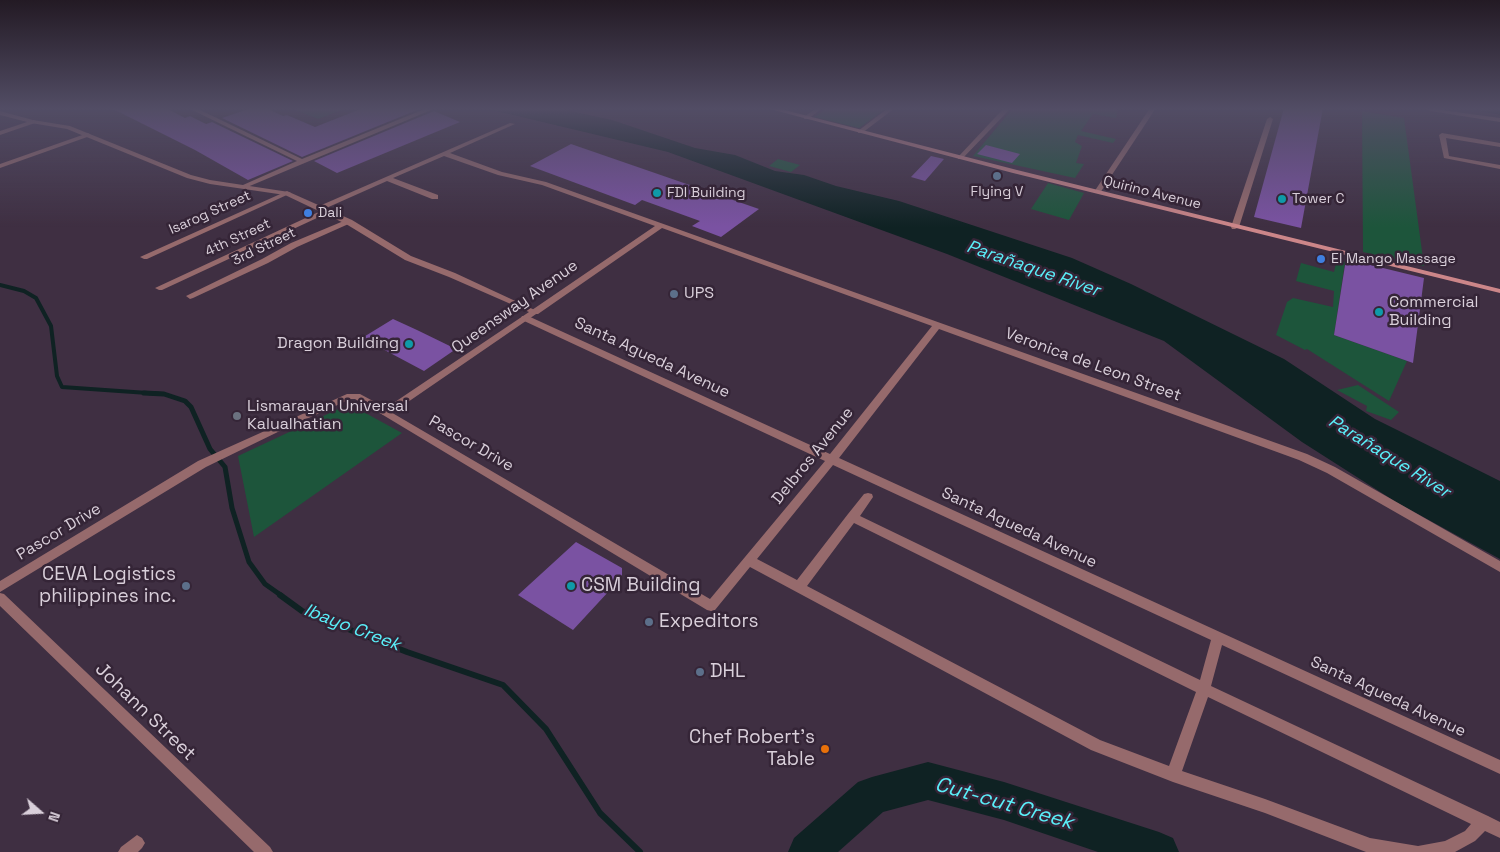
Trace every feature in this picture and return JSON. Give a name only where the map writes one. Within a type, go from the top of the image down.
[{"type":"main road","name":"Quirino Avenue","points":[[921,148],[1500,291]]},
{"type":"street","points":[[0,166],[52,148]]},
{"type":"street","name":"Santa Agueda Avenue","points":[[119,148],[189,177],[287,193],[324,209],[404,256],[832,459],[1500,766]]},
{"type":"street","points":[[274,148],[302,161]]},
{"type":"street","points":[[245,186],[335,148]]},
{"type":"street","name":"4th Street","points":[[159,288],[388,179],[459,148]]},
{"type":"street","points":[[960,158],[970,148]]},
{"type":"street","points":[[1098,192],[1127,148]]},
{"type":"street","points":[[1235,226],[1261,148]]},
{"type":"street","points":[[1444,148],[1446,157],[1500,167]]},
{"type":"street","name":"Veronica de Leon Street","points":[[445,154],[500,174],[544,183],[1303,457],[1331,470],[1500,567]]},
{"type":"street","points":[[388,179],[435,197]]},
{"type":"street","name":"Isarog Street","points":[[144,257],[287,193]]},
{"type":"street","name":"3rd Street","points":[[190,296],[266,261],[294,245],[349,222]]},
{"type":"street","name":"Queensway Avenue","points":[[386,413],[660,226]]},
{"type":"street","name":"Delbros Avenue","points":[[710,606],[832,459],[938,325]]},
{"type":"street","name":"Pascor Drive","points":[[0,587],[202,464],[350,396],[357,396],[710,606]]},
{"type":"street","points":[[800,586],[868,497]]},
{"type":"street","points":[[852,517],[1204,689],[1500,830]]},
{"type":"street","points":[[748,560],[1096,745],[1173,775],[1265,806],[1370,846],[1413,852]]},
{"type":"street","name":"Johann Street","points":[[0,598],[265,852]]},
{"type":"street","points":[[1173,775],[1204,689],[1218,637]]},
{"type":"street","points":[[1423,852],[1447,848],[1470,836],[1483,822]]},
{"type":"green space","points":[[980,148],[1081,148],[1076,163],[1084,164],[1075,178],[973,156]]},
{"type":"green space","points":[[1362,148],[1408,148],[1424,266],[1363,252]]},
{"type":"green space","points":[[778,159],[800,165],[791,172],[769,166]]},
{"type":"green space","points":[[1048,183],[1084,193],[1069,220],[1031,209]]},
{"type":"green space","points":[[1337,259],[1345,262],[1334,335],[1407,361],[1389,401],[1307,349],[1305,350],[1276,335],[1287,302],[1293,298],[1333,307],[1334,291],[1296,281],[1301,263],[1334,272]]},
{"type":"green space","points":[[1358,385],[1399,412],[1391,420],[1366,411],[1367,406],[1337,390]]},
{"type":"green space","points":[[349,404],[402,433],[254,537],[238,456]]},
{"type":"water","name":"Parañaque River","points":[[650,148],[694,148],[735,155],[775,171],[804,175],[836,186],[899,201],[1072,258],[1131,284],[1284,359],[1375,419],[1500,481],[1500,559],[1396,502],[1302,442],[1164,341],[947,254],[668,152]]},
{"type":"building","points":[[191,148],[266,148],[293,161],[248,180]]},
{"type":"building","points":[[283,148],[325,148],[302,157]]},
{"type":"building","points":[[346,148],[398,148],[337,173],[314,161]]},
{"type":"building","name":"FDI Building","points":[[564,148],[582,148],[759,209],[721,237],[692,226],[700,221],[642,200],[635,205],[530,166]]},
{"type":"building","points":[[983,148],[996,148],[1020,154],[1012,163],[977,154]]},
{"type":"building","name":"Tower C","points":[[1273,148],[1316,148],[1301,228],[1254,217]]},
{"type":"building","points":[[931,156],[944,159],[925,181],[911,177]]},
{"type":"building","name":"Commercial Building","points":[[1346,259],[1424,278],[1413,363],[1334,335]]},
{"type":"building","name":"Dragon Building","points":[[393,319],[456,349],[424,371],[362,338]]},
{"type":"building","name":"CSM Building","points":[[576,542],[622,568],[622,577],[573,630],[518,595]]},
{"type":"waterway","name":"Ibayo Creek","points":[[0,285],[24,291],[36,298],[51,326],[57,376],[62,387],[157,394]]},
{"type":"waterway","name":"Ibayo Creek","points":[[144,393],[157,394]]},
{"type":"waterway","name":"Ibayo Creek","points":[[157,394],[185,401],[191,407],[210,449],[225,467],[232,508],[249,562],[265,584],[282,596]]},
{"type":"waterway","name":"Ibayo Creek","points":[[157,394],[162,394]]},
{"type":"waterway","name":"Ibayo Creek","points":[[280,595],[302,611],[407,652],[503,685],[546,729],[600,813],[640,852]]},
{"type":"waterway","name":"Cut-cut Creek","points":[[808,852],[872,796],[928,781],[1004,801],[1159,852]]},
{"type":"place","name":"Flying V","points":[[997,176]]},
{"type":"place","name":"FDI Building","points":[[657,193]]},
{"type":"place","name":"Tower C","points":[[1282,199]]},
{"type":"place","name":"Dali","points":[[308,213]]},
{"type":"place","name":"El Mango Massage","points":[[1321,259]]},
{"type":"place","name":"UPS","points":[[674,294]]},
{"type":"place","name":"Commercial Building","points":[[1379,312]]},
{"type":"place","name":"Dragon Building","points":[[409,344]]},
{"type":"place","name":"Lismarayan Universal Kalualhatian","points":[[237,416]]},
{"type":"place","name":"CEVA Logistics philippines inc.","points":[[186,586]]},
{"type":"place","name":"CSM Building","points":[[571,586]]},
{"type":"place","name":"Expeditors","points":[[649,622]]},
{"type":"place","name":"DHL","points":[[700,672]]},
{"type":"place","name":"Chef Robert's Table","points":[[825,749]]}]
